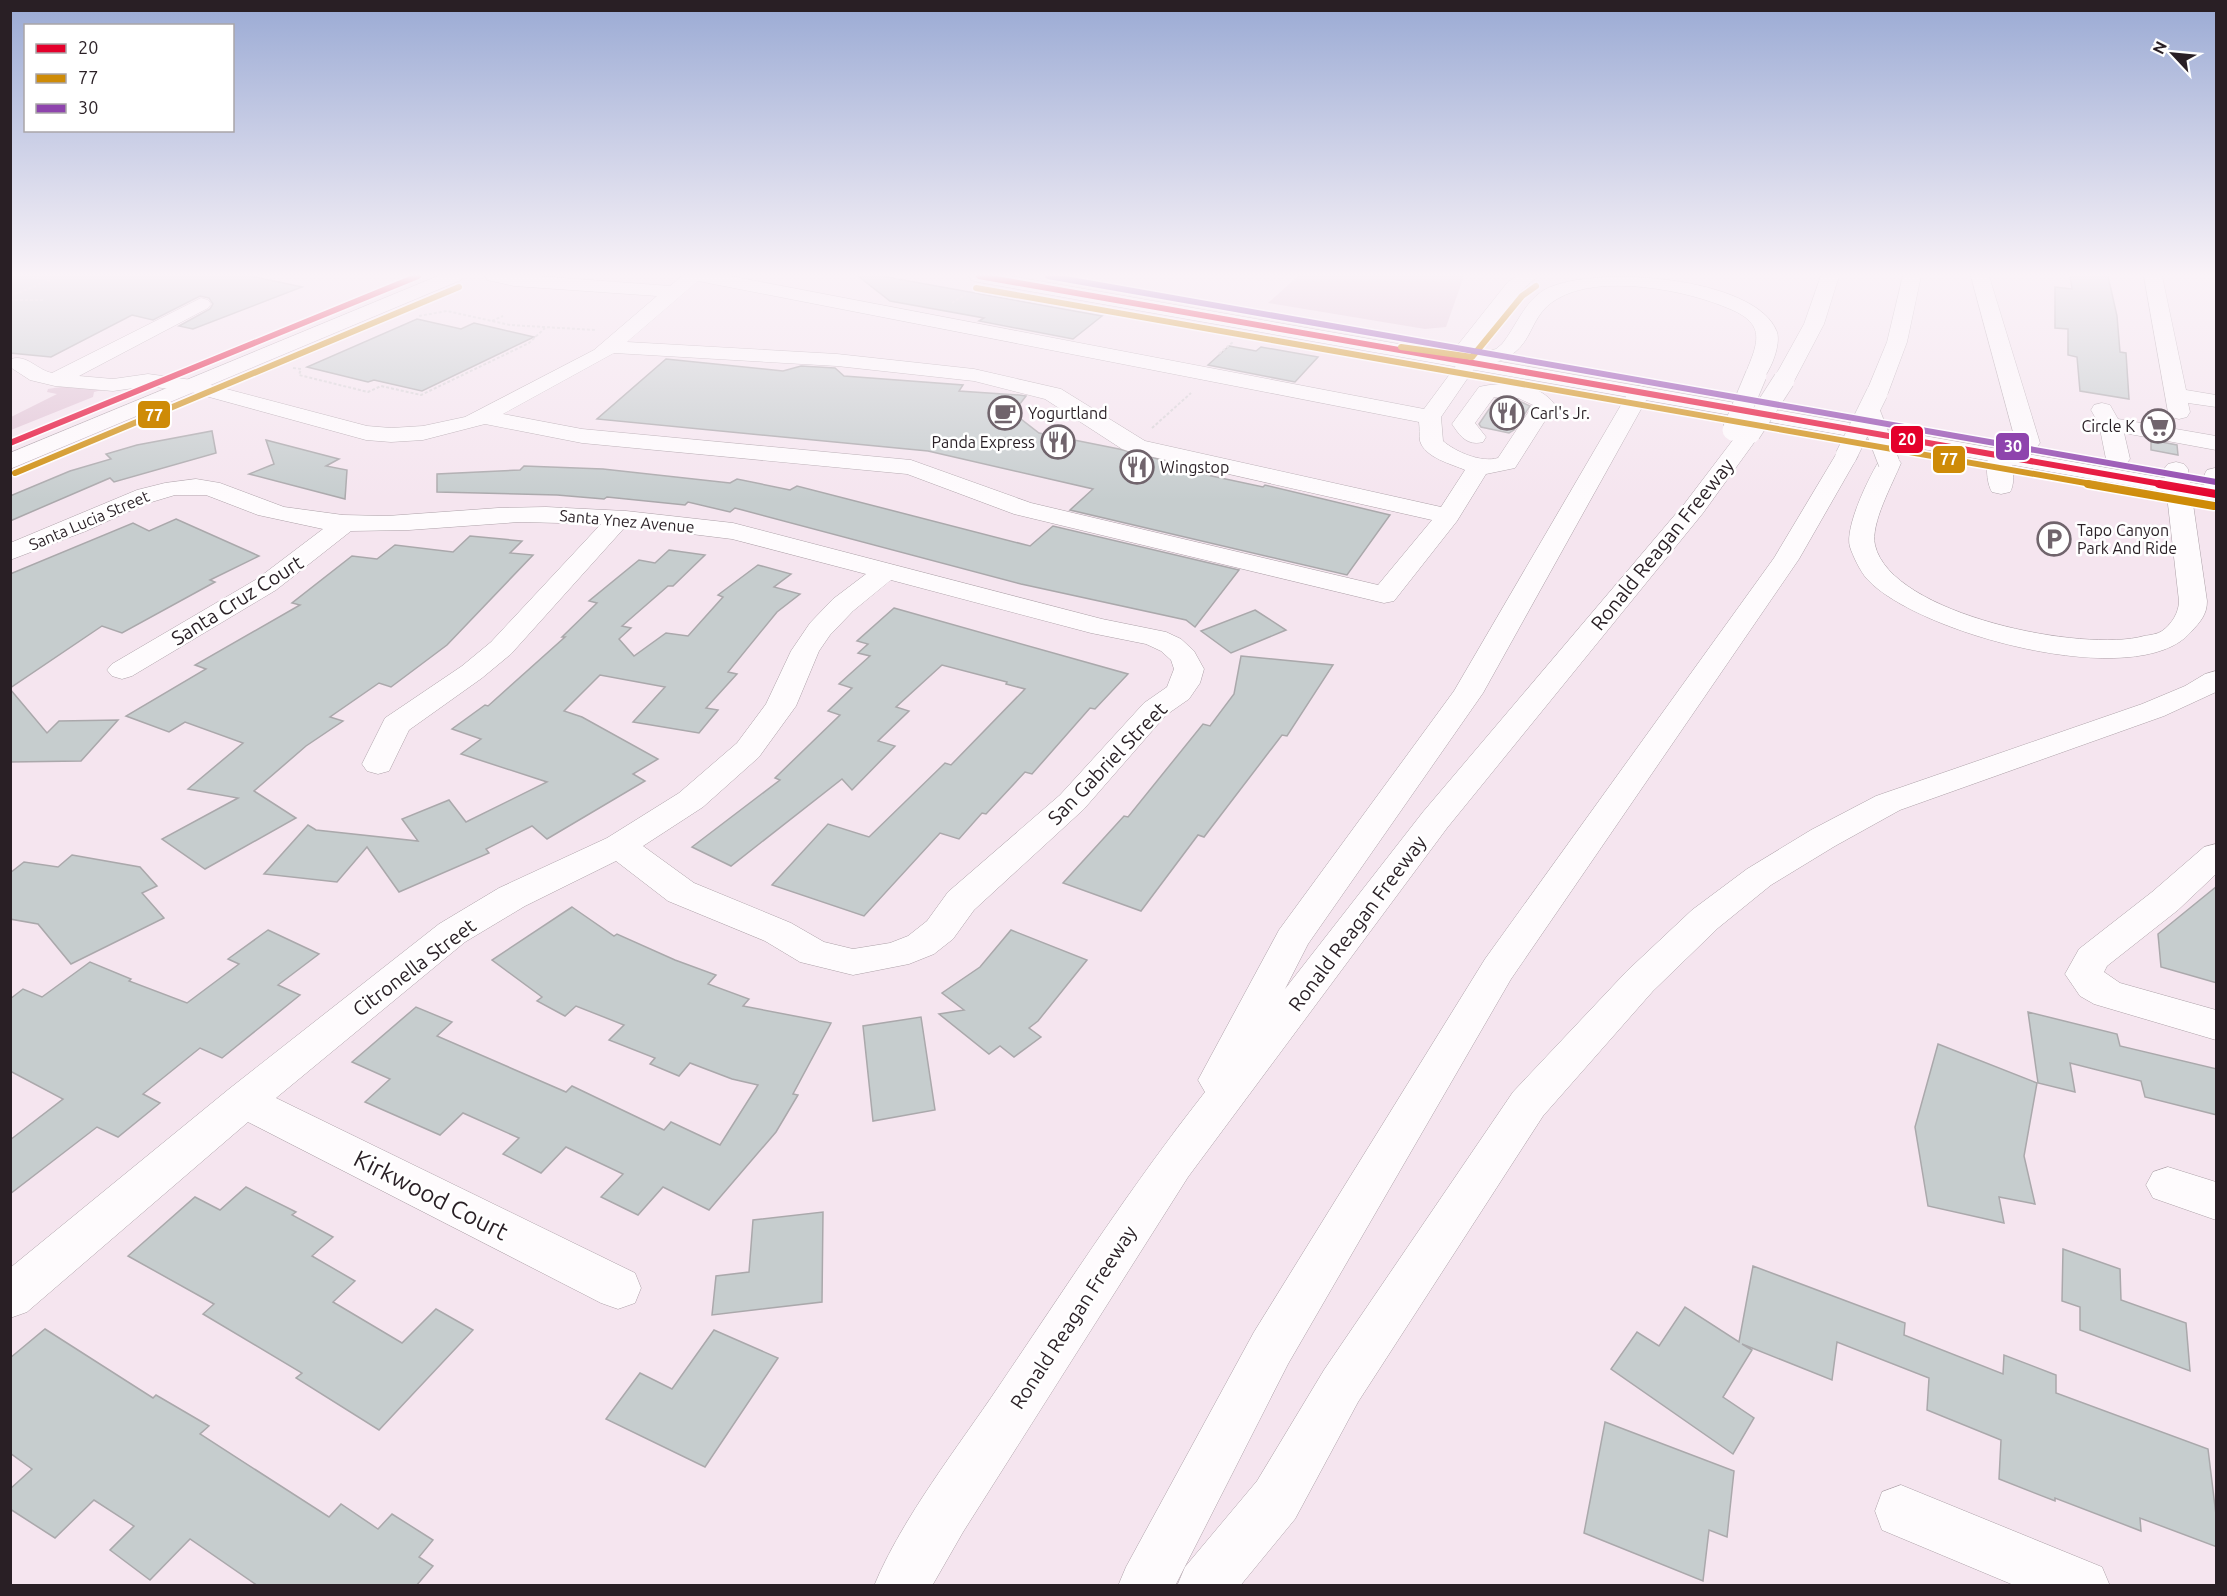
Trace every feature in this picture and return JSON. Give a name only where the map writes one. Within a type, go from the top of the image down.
[{"type":"main road","points":[[26,394],[113,350]]},
{"type":"main road","points":[[10,443],[231,350]]},
{"type":"main road","points":[[10,462],[277,350]]},
{"type":"main road","points":[[14,363],[37,376],[55,380],[113,385],[155,381],[192,386],[366,433],[391,435],[453,428],[482,417],[603,350]]},
{"type":"main road","points":[[670,350],[837,360],[911,350]]},
{"type":"main road","points":[[934,350],[974,375],[1053,394],[1130,444],[1139,447],[1448,516]]},
{"type":"main road","points":[[1086,350],[1430,417]]},
{"type":"main road","points":[[1437,350],[1468,355],[1504,353],[2028,443],[2118,459],[2177,478]]},
{"type":"main road","points":[[1445,350],[1639,393],[1998,456],[2216,483],[2215,434],[2171,434],[2106,417],[2118,459]]},
{"type":"main road","points":[[1471,350],[1430,417],[1432,443],[1441,451],[1479,467],[1494,467],[1507,463],[1544,402],[1535,396],[1503,391],[1487,392],[1463,424],[1475,436]]},
{"type":"main road","points":[[1741,431],[1765,350]]},
{"type":"main road","name":"Ronald Reagan Freeway","points":[[901,1586],[951,1503],[1173,1164],[1435,820],[1694,508],[1741,431],[1784,380],[1800,350]]},
{"type":"main road","points":[[1145,1586],[1271,1348],[1498,969],[1786,559],[1846,456],[1873,402],[1894,350]]},
{"type":"main road","points":[[2001,350],[2028,443]]},
{"type":"main road","points":[[2168,350],[2178,403],[2217,401]]},
{"type":"main road","points":[[14,363],[138,374],[155,381]]},
{"type":"main road","points":[[1173,1164],[1292,939],[1468,693],[1639,393]]},
{"type":"main road","points":[[1873,402],[1888,463],[1863,529],[1861,546],[1867,564],[1914,601],[1943,616],[1981,630],[2027,642],[2069,649],[2142,648],[2165,641],[2180,630],[2192,616],[2193,601],[2177,478]]},
{"type":"main road","points":[[482,417],[582,436],[911,467],[1023,509],[1384,595],[1448,516],[1479,467]]},
{"type":"main road","points":[[1998,456],[2001,487]]},
{"type":"main road","name":"Santa Ynez Avenue","points":[[167,489],[194,487],[214,489],[238,501],[275,512],[307,519],[345,523],[402,523],[521,514],[619,519],[733,531],[1081,622]]},
{"type":"main road","name":"Santa Lucia Street","points":[[10,552],[99,516],[132,499],[167,489]]},
{"type":"main road","points":[[378,764],[396,725],[501,648],[619,519]]},
{"type":"main road","name":"Santa Cruz Court","points":[[122,670],[287,572],[315,551],[345,523]]},
{"type":"main road","name":"Citronella Street","points":[[10,1297],[244,1101],[452,933],[512,897],[619,846],[692,800],[748,750],[781,706],[806,651],[820,629],[843,605],[886,571]]},
{"type":"main road","name":"San Gabriel Street","points":[[619,846],[681,892],[778,932],[813,953],[853,962],[896,955],[921,945],[940,930],[961,901],[1072,802],[1155,709],[1178,693],[1185,684],[1189,669],[1184,657],[1171,645],[1137,633],[1081,622]]},
{"type":"main road","points":[[1204,1586],[1276,1500],[1341,1386],[1528,1104],[1640,981],[1705,919],[1759,877],[1823,838],[1888,803],[2153,710],[2196,692],[2217,680]]},
{"type":"main road","points":[[2217,855],[2165,901],[2092,958],[2084,974],[2094,986],[2108,994],[2217,1025]]},
{"type":"main road","name":"Kirkwood Court","points":[[244,1101],[618,1288]]},
{"type":"main road","points":[[2168,1185],[2217,1201]]},
{"type":"main road","points":[[1901,1511],[2083,1586]]},
{"type":"path","points":[[291,368],[301,369],[302,372],[299,375],[368,392],[381,386],[421,395],[513,350]]},
{"type":"path","points":[[1218,355],[1223,350]]},
{"type":"shaded area","points":[[67,386],[102,390],[94,392],[93,397],[11,430],[11,417],[57,394],[47,392],[48,389]]},
{"type":"building","points":[[10,350],[64,350],[51,357],[10,353]]},
{"type":"building","points":[[345,350],[506,350],[422,391],[374,380],[368,382],[307,367]]},
{"type":"building","points":[[1224,350],[1281,350],[1318,357],[1295,382],[1208,365]]},
{"type":"building","points":[[2068,350],[2120,350],[2126,353],[2129,399],[2080,391],[2077,357],[2068,355]]},
{"type":"building","points":[[666,359],[783,371],[801,366],[835,368],[844,376],[963,385],[959,391],[1026,396],[1013,413],[1039,433],[1119,449],[1209,472],[1207,475],[1263,487],[1265,485],[1390,515],[1347,575],[1070,510],[1093,489],[928,451],[597,419]]},
{"type":"building","name":"Carl's Jr.","points":[[1496,399],[1517,400],[1530,406],[1514,430],[1509,433],[1481,427],[1479,424]]},
{"type":"building","points":[[2148,412],[2167,415],[2174,420],[2175,427],[2149,422]]},
{"type":"building","points":[[212,431],[216,453],[114,482],[110,478],[10,521],[10,496],[70,471],[111,459],[106,454],[137,445]]},
{"type":"building","points":[[266,440],[339,459],[326,466],[347,470],[345,499],[249,474],[274,464]]},
{"type":"building","points":[[2151,440],[2177,445],[2178,455],[2151,450]]},
{"type":"building","points":[[524,466],[603,469],[730,483],[737,479],[790,490],[797,486],[1030,546],[1053,526],[1239,570],[1195,627],[1186,620],[1021,584],[735,508],[730,512],[688,502],[685,505],[607,497],[604,499],[557,495],[437,492],[437,474],[520,470]]},
{"type":"building","points":[[176,519],[259,556],[210,580],[215,582],[122,633],[102,626],[10,688],[10,574],[133,523],[149,531]]},
{"type":"building","points":[[470,536],[522,541],[510,553],[533,555],[447,645],[391,687],[379,683],[330,717],[343,721],[306,746],[254,791],[296,818],[205,869],[162,839],[238,798],[188,789],[243,743],[185,722],[169,732],[126,716],[206,669],[195,665],[300,605],[292,603],[352,556],[377,559],[395,545],[453,552]]},
{"type":"building","points":[[669,550],[705,555],[673,586],[668,586],[622,626],[631,628],[619,639],[634,656],[666,633],[688,636],[723,597],[718,595],[758,565],[791,574],[774,587],[800,594],[777,612],[728,672],[737,674],[706,708],[718,710],[699,733],[633,722],[665,687],[600,675],[564,711],[582,717],[658,759],[633,774],[645,781],[547,839],[532,826],[486,849],[489,853],[399,892],[367,847],[337,882],[264,874],[308,825],[316,830],[418,841],[402,819],[449,800],[466,822],[547,782],[461,754],[481,739],[452,729],[485,705],[488,706],[565,637],[562,637],[597,603],[589,601],[639,560],[655,563]]},
{"type":"building","points":[[894,608],[1128,674],[1095,709],[1090,708],[1032,774],[1025,772],[986,814],[982,813],[959,839],[940,833],[864,916],[772,885],[828,824],[869,837],[945,763],[951,765],[1025,689],[942,665],[896,707],[909,711],[878,741],[895,746],[852,790],[842,779],[731,866],[692,847],[780,780],[775,778],[840,715],[828,711],[852,688],[839,684],[870,656],[858,653],[868,644],[857,641]]},
{"type":"building","points":[[1255,610],[1286,630],[1231,653],[1201,631]]},
{"type":"building","points":[[1241,656],[1333,665],[1287,736],[1282,735],[1204,837],[1198,835],[1141,911],[1063,883],[1124,816],[1128,817],[1203,724],[1210,726],[1234,694]]},
{"type":"building","points":[[10,689],[47,733],[59,721],[118,720],[81,761],[10,762]]},
{"type":"building","points":[[72,855],[140,867],[157,886],[142,893],[164,918],[71,964],[38,924],[10,919],[10,873],[24,862],[58,867]]},
{"type":"building","points":[[2217,886],[2217,983],[2161,967],[2158,934]]},
{"type":"building","points":[[572,907],[614,936],[617,934],[675,960],[716,975],[708,984],[749,999],[743,1006],[831,1023],[793,1094],[798,1095],[776,1132],[709,1210],[663,1187],[638,1215],[601,1197],[623,1174],[566,1147],[541,1173],[503,1154],[519,1138],[463,1113],[440,1135],[365,1102],[390,1079],[352,1062],[416,1007],[452,1022],[437,1036],[566,1092],[572,1086],[664,1130],[671,1122],[720,1145],[758,1085],[732,1079],[690,1063],[679,1076],[650,1064],[655,1058],[609,1040],[624,1025],[576,1006],[565,1016],[537,1001],[542,997],[492,960]]},
{"type":"building","points":[[268,930],[319,954],[278,985],[300,995],[222,1058],[200,1048],[143,1094],[160,1103],[118,1137],[97,1127],[10,1194],[10,1140],[63,1099],[10,1071],[10,999],[23,989],[42,997],[90,962],[131,979],[129,981],[187,1003],[239,964],[228,959]]},
{"type":"building","points":[[1011,930],[1087,960],[1038,1021],[1029,1028],[1041,1037],[1014,1057],[1000,1046],[989,1054],[939,1014],[964,1010],[942,993],[980,967]]},
{"type":"building","points":[[2028,1012],[2117,1034],[2120,1046],[2217,1069],[2217,1115],[2145,1097],[2141,1081],[2070,1063],[2075,1092],[2038,1083]]},
{"type":"building","points":[[921,1017],[935,1110],[873,1121],[863,1026]]},
{"type":"building","points":[[1938,1044],[2037,1083],[2024,1156],[2035,1204],[1999,1197],[2004,1223],[1928,1206],[1915,1127]]},
{"type":"building","points":[[246,1187],[296,1212],[292,1215],[333,1237],[312,1256],[355,1281],[333,1302],[402,1343],[436,1309],[473,1330],[379,1430],[296,1378],[302,1373],[203,1314],[214,1304],[128,1256],[195,1197],[220,1210]]},
{"type":"building","points":[[823,1212],[822,1302],[712,1315],[716,1276],[749,1272],[753,1220]]},
{"type":"building","points":[[2063,1249],[2120,1269],[2121,1300],[2186,1323],[2190,1371],[2080,1330],[2080,1307],[2062,1301]]},
{"type":"building","points":[[1753,1266],[1905,1323],[1904,1335],[2003,1374],[2004,1355],[2056,1375],[2056,1393],[2208,1449],[2217,1523],[2217,1547],[2140,1518],[2141,1531],[1999,1479],[2001,1440],[1927,1410],[1929,1378],[1837,1342],[1832,1380],[1742,1344],[1752,1350],[1723,1397],[1754,1418],[1733,1454],[1611,1369],[1637,1332],[1659,1346],[1685,1307],[1739,1342]]},
{"type":"building","points":[[45,1329],[153,1398],[156,1395],[209,1426],[200,1434],[329,1517],[341,1504],[378,1529],[392,1514],[433,1540],[419,1557],[433,1566],[416,1586],[258,1586],[190,1539],[150,1580],[110,1550],[134,1526],[94,1500],[55,1538],[10,1509],[10,1489],[32,1469],[10,1453],[10,1358]]},
{"type":"building","points":[[714,1330],[778,1358],[705,1467],[606,1419],[640,1373],[672,1389]]},
{"type":"building","points":[[1605,1422],[1734,1471],[1727,1537],[1709,1530],[1703,1581],[1584,1533]]},
{"type":"transit line","name":"20","points":[[10,443],[236,350]]},
{"type":"transit line","name":"77","points":[[15,473],[307,350]]},
{"type":"transit line","name":"77","points":[[1331,350],[2214,506]]},
{"type":"transit line","name":"20","points":[[1402,350],[2216,494]]},
{"type":"transit line","name":"77","points":[[1426,350],[1472,357],[1477,350]]},
{"type":"transit line","name":"30","points":[[1470,350],[2216,482]]},
{"type":"place","name":"Yogurtland","points":[[1005,413]]},
{"type":"place","name":"Carl's Jr.","points":[[1507,413]]},
{"type":"place","name":"Circle K","points":[[2158,426]]},
{"type":"place","name":"Panda Express","points":[[1058,442]]},
{"type":"place","name":"Wingstop","points":[[1137,467]]},
{"type":"place","name":"Tapo Canyon Park And Ride","points":[[2054,539]]}]
